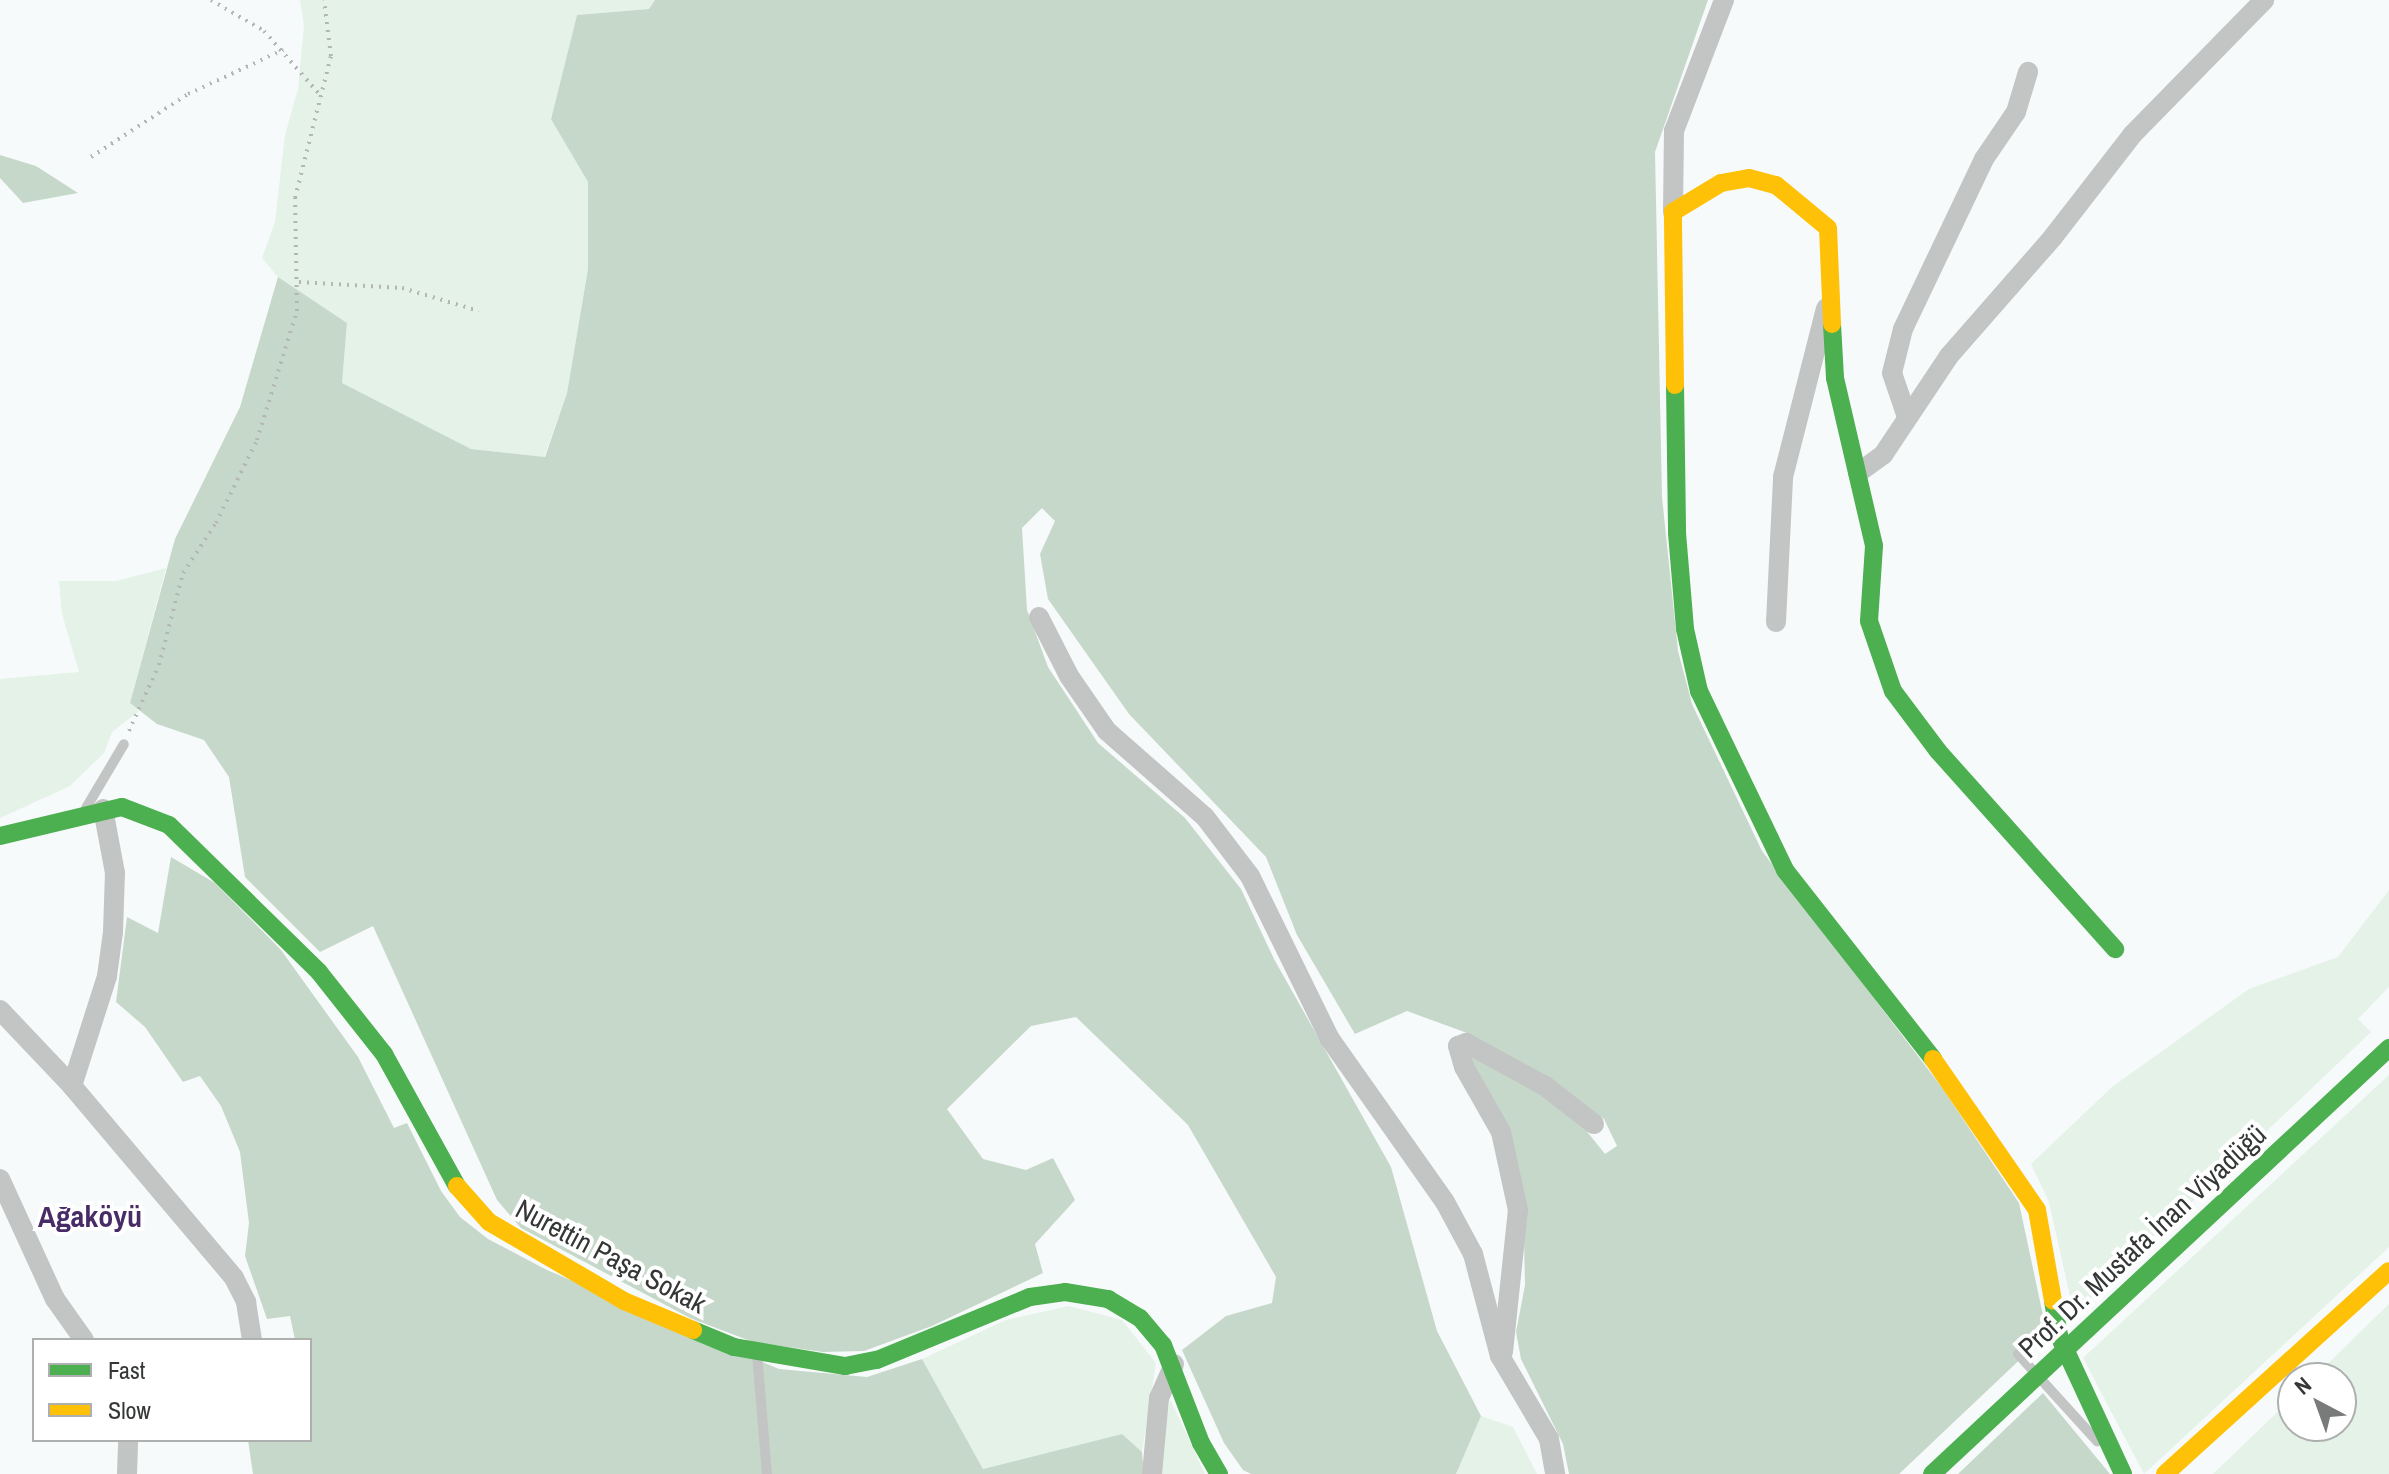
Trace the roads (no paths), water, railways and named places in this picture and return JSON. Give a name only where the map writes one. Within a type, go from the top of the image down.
[{"type":"main road","points":[[2115,949],[1938,751],[1893,691],[1870,631],[1874,546],[1835,378],[1828,228],[1776,185],[1749,178],[1721,183],[1673,212],[1677,533],[1685,629],[1699,691],[1785,870],[1951,1081],[2037,1210],[2059,1336],[2121,1470]]},
{"type":"main road","name":"Nurettin Paşa Sokak","points":[[0,836],[94,810],[137,809],[169,825],[319,972],[384,1054],[449,1179],[489,1222],[624,1301],[694,1334],[757,1352],[816,1364],[861,1365],[992,1310],[1065,1292],[1088,1294],[1124,1307],[1155,1333],[1174,1364],[1201,1443],[1219,1474]]},
{"type":"main road","name":"Prof. Dr. Mustafa İnan Viyadüğü","points":[[1932,1474],[2389,1048]]},
{"type":"main road","points":[[2165,1474],[2389,1271]]},
{"type":"street","points":[[1673,212],[1674,131],[1724,0]]},
{"type":"street","points":[[1858,473],[1883,455],[1949,356],[2053,237],[2132,135],[2264,0]]},
{"type":"street","points":[[1907,417],[1892,373],[1903,329],[1984,159],[2016,112],[2028,72]]},
{"type":"street","points":[[1776,622],[1783,477],[1832,289]]},
{"type":"street","points":[[1039,617],[1098,720],[1205,817],[1250,876],[1330,1039],[1445,1202],[1473,1254],[1502,1360],[1549,1439],[1555,1474]]},
{"type":"street","points":[[72,1086],[103,991],[113,932],[115,873],[94,810]]},
{"type":"street","points":[[0,1010],[72,1086],[234,1278],[246,1302],[252,1338]]},
{"type":"street","points":[[1502,1360],[1518,1210],[1501,1132],[1464,1067],[1458,1046],[1466,1043],[1545,1086],[1594,1124]]},
{"type":"street","points":[[0,1179],[55,1299],[83,1338]]},
{"type":"street","points":[[1152,1474],[1159,1398],[1174,1364]]},
{"type":"street","points":[[127,1474],[128,1442]]},
{"type":"lane","points":[[94,810],[124,744]]},
{"type":"lane","points":[[757,1352],[767,1474]]},
{"type":"lane","points":[[2018,1354],[2121,1470]]},
{"type":"district","name":"Ağaköyü","points":[[90,1216]]}]
